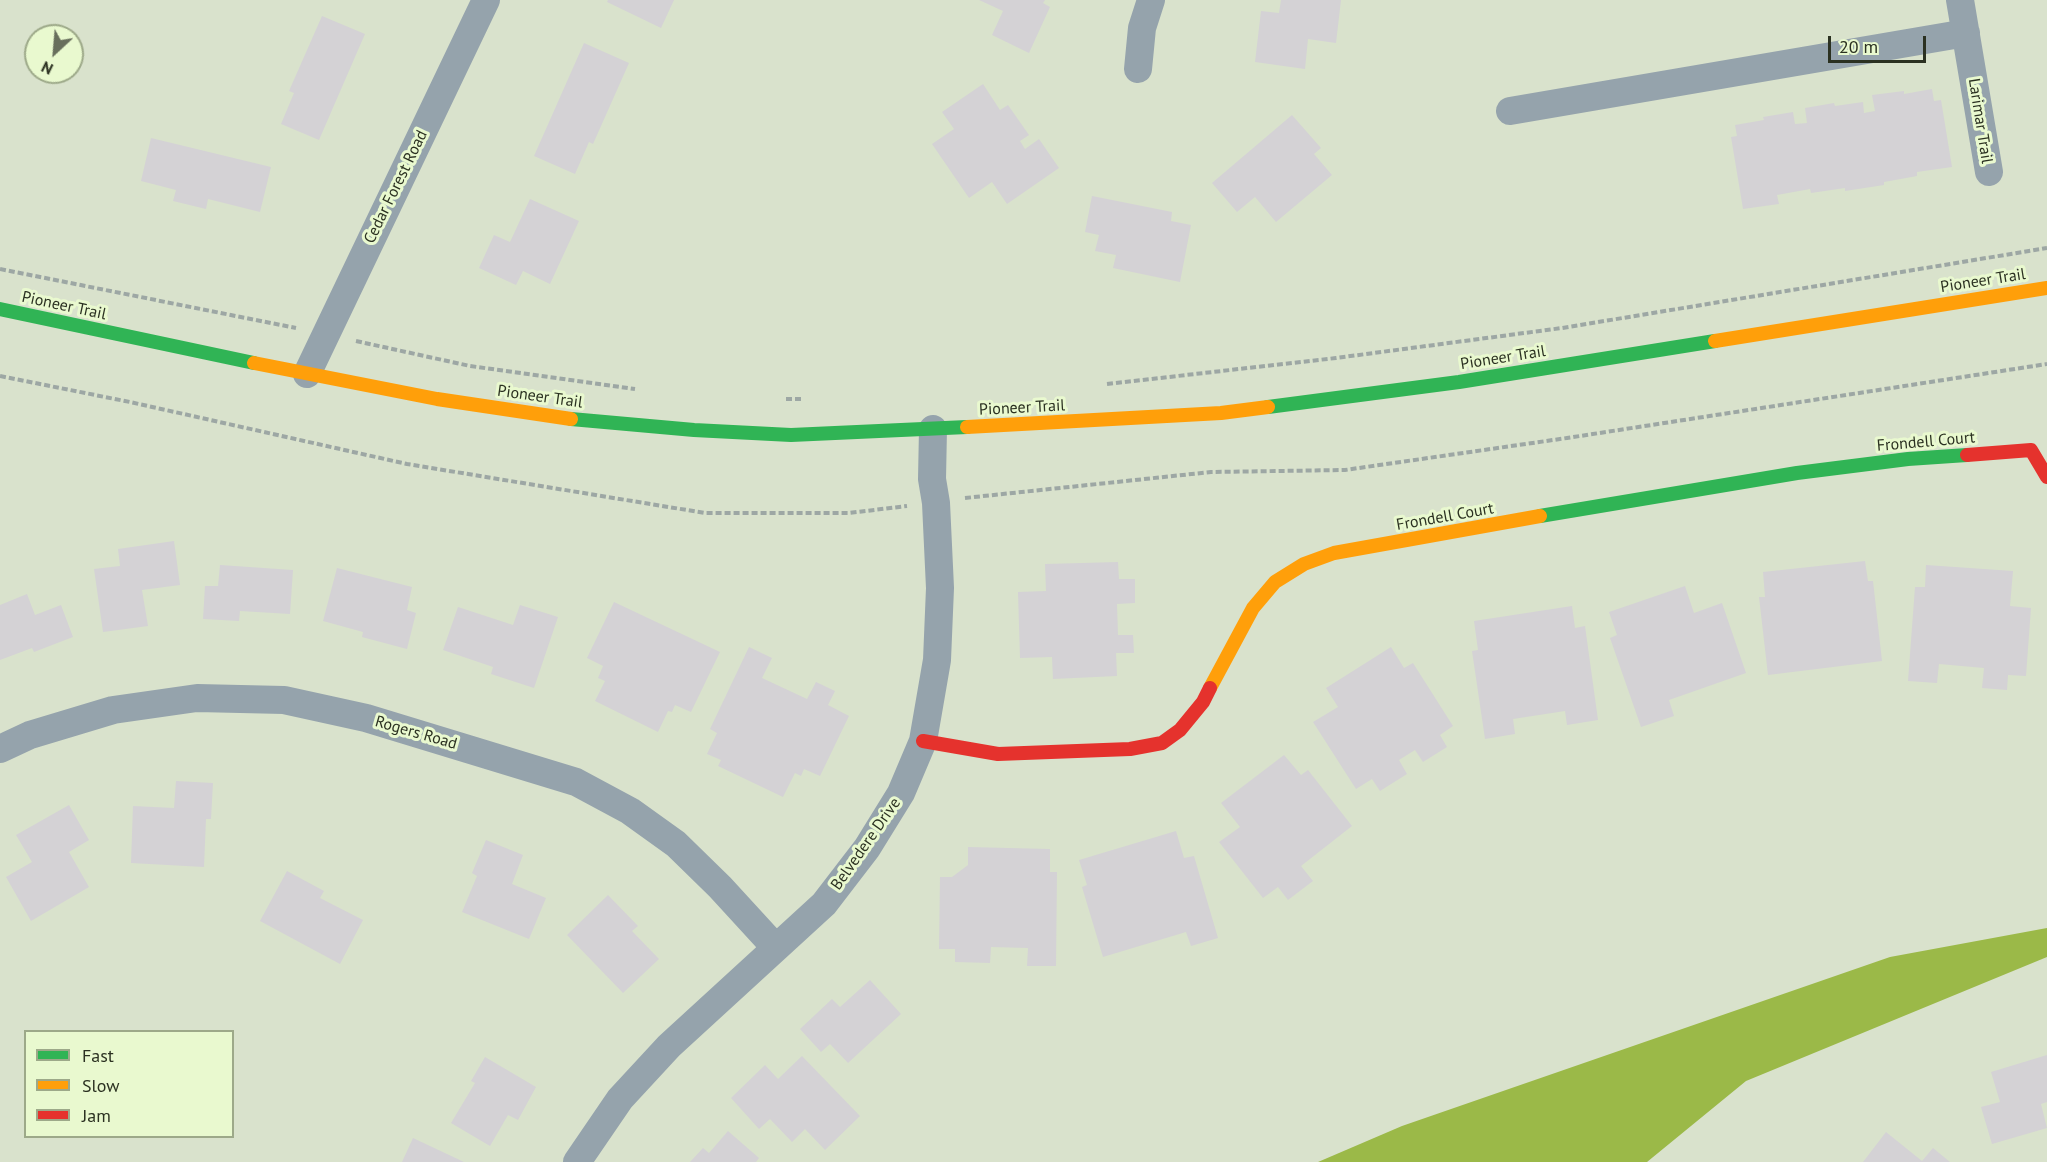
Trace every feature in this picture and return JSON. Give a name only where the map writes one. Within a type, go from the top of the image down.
[{"type":"main road","name":"Pioneer Trail","points":[[0,309],[437,399],[571,419],[694,430],[791,435],[1243,411],[1459,382],[2047,288]]},
{"type":"main road","name":"Frondell Court","points":[[923,741],[998,754],[1130,749],[1162,742],[1180,730],[1203,702],[1253,608],[1275,582],[1304,564],[1335,553],[1652,496],[1797,473],[1908,459],[2031,450],[2047,477]]},
{"type":"street","name":"Cedar Forest Road","points":[[307,374],[486,0]]},
{"type":"street","points":[[1138,69],[1142,28],[1151,0]]},
{"type":"street","name":"Larimar Trail","points":[[1960,0],[1989,172]]},
{"type":"street","points":[[1510,111],[1966,33]]},
{"type":"street","name":"Belvedere Drive","points":[[577,1162],[627,1091],[669,1046],[824,904],[867,848],[902,793],[923,741],[937,660],[940,588],[936,503],[932,479],[933,429]]},
{"type":"street","name":"Rogers Road","points":[[0,749],[30,735],[113,710],[197,698],[284,700],[366,718],[576,782],[630,811],[676,844],[720,887],[775,947]]},
{"type":"path","points":[[1105,384],[1313,361],[1562,328],[2047,248]]},
{"type":"path","points":[[0,269],[326,334],[470,366],[645,390]]},
{"type":"path","points":[[783,399],[806,399]]},
{"type":"shaded area","points":[[2047,928],[2047,957],[1746,1081],[1647,1162],[1318,1162],[1402,1126],[1890,957]]},
{"type":"building","points":[[608,0],[674,0],[661,28],[607,2]]},
{"type":"building","points":[[979,0],[1045,0],[1043,3],[1050,7],[1029,53],[992,35],[1003,11]]},
{"type":"building","points":[[1281,0],[1341,0],[1336,43],[1308,39],[1305,69],[1255,62],[1261,11],[1279,13]]},
{"type":"building","points":[[322,16],[365,34],[319,140],[281,124],[294,93],[289,91]]},
{"type":"building","points":[[584,43],[629,63],[593,144],[589,142],[575,174],[534,156]]},
{"type":"building","points":[[983,84],[1000,110],[1008,105],[1029,135],[1020,141],[1025,149],[1039,139],[1059,168],[1007,204],[992,182],[969,198],[932,144],[954,129],[942,112]]},
{"type":"building","points":[[1932,89],[1934,101],[1941,100],[1952,167],[1917,172],[1917,176],[1884,182],[1884,185],[1811,193],[1810,189],[1777,195],[1779,204],[1743,209],[1731,137],[1737,136],[1735,125],[1793,112],[1795,124],[1807,123],[1805,108],[1834,103],[1835,106],[1863,102],[1864,113],[1875,111],[1872,95],[1904,91],[1904,94]]},
{"type":"building","points":[[1292,115],[1321,148],[1314,154],[1332,175],[1276,222],[1255,197],[1237,212],[1212,183]]},
{"type":"building","points":[[151,138],[271,167],[260,212],[208,199],[206,209],[173,201],[176,190],[141,181]]},
{"type":"building","points":[[1092,196],[1172,212],[1171,221],[1191,225],[1180,282],[1113,268],[1116,255],[1095,251],[1099,235],[1085,232]]},
{"type":"building","points":[[530,199],[579,221],[550,284],[523,271],[516,285],[479,268],[494,235],[510,242]]},
{"type":"building","points":[[174,541],[180,585],[142,590],[148,626],[103,632],[94,569],[120,566],[118,549]]},
{"type":"building","points":[[1865,561],[1868,581],[1873,581],[1882,661],[1768,675],[1759,597],[1765,597],[1763,572]]},
{"type":"building","points":[[1118,562],[1119,579],[1135,579],[1135,603],[1117,604],[1118,635],[1133,635],[1134,653],[1116,653],[1117,676],[1053,679],[1052,657],[1020,658],[1018,592],[1046,591],[1045,564]]},
{"type":"building","points":[[220,565],[293,570],[290,614],[240,611],[239,621],[203,619],[205,586],[218,586]]},
{"type":"building","points":[[1926,565],[2013,571],[2010,606],[2031,608],[2026,676],[2008,675],[2007,690],[1982,688],[1984,668],[1939,664],[1937,683],[1908,681],[1915,587],[1925,587]]},
{"type":"building","points":[[337,568],[412,587],[407,610],[416,613],[407,649],[362,637],[363,632],[323,621]]},
{"type":"building","points":[[1685,586],[1694,613],[1722,603],[1746,673],[1669,700],[1674,716],[1641,727],[1610,638],[1617,635],[1609,612]]},
{"type":"building","points":[[27,594],[35,615],[61,605],[73,637],[34,652],[32,648],[0,660],[0,605]]},
{"type":"building","points":[[614,602],[720,652],[691,712],[675,705],[672,712],[668,711],[658,732],[595,701],[605,681],[598,678],[603,666],[587,658]]},
{"type":"building","points":[[520,605],[558,617],[534,688],[491,674],[493,667],[443,650],[458,607],[513,625]]},
{"type":"building","points":[[1572,606],[1575,628],[1585,626],[1598,720],[1567,725],[1565,711],[1513,719],[1515,734],[1485,739],[1472,651],[1478,650],[1474,621]]},
{"type":"building","points":[[749,647],[772,658],[762,678],[807,699],[816,682],[835,691],[828,705],[849,716],[820,776],[804,769],[801,776],[795,773],[783,797],[718,766],[721,760],[707,754],[717,733],[710,729]]},
{"type":"building","points":[[1391,647],[1404,668],[1413,663],[1453,726],[1440,735],[1447,747],[1423,762],[1415,750],[1399,760],[1407,774],[1380,791],[1372,779],[1356,789],[1313,722],[1338,707],[1326,688]]},
{"type":"building","points":[[1284,755],[1301,775],[1308,770],[1352,826],[1301,866],[1313,881],[1288,900],[1278,887],[1263,898],[1219,842],[1240,827],[1221,803]]},
{"type":"building","points":[[176,781],[213,783],[211,819],[206,819],[204,867],[131,863],[133,806],[174,808]]},
{"type":"building","points":[[69,805],[89,840],[69,852],[89,887],[31,921],[6,877],[32,862],[16,835]]},
{"type":"building","points":[[1176,831],[1184,858],[1194,856],[1218,938],[1191,946],[1186,932],[1103,957],[1082,887],[1087,885],[1079,860]]},
{"type":"building","points":[[486,840],[523,855],[512,884],[546,898],[529,939],[462,912],[477,876],[472,873]]},
{"type":"building","points":[[968,847],[1050,849],[1050,872],[1057,872],[1056,966],[1027,966],[1028,948],[991,947],[990,963],[955,962],[955,949],[939,949],[940,877],[952,877],[968,865]]},
{"type":"building","points":[[287,871],[324,891],[320,898],[363,920],[340,964],[260,921]]},
{"type":"building","points":[[608,895],[638,926],[632,931],[659,959],[623,993],[567,935]]},
{"type":"building","points":[[870,980],[901,1014],[848,1063],[830,1044],[821,1052],[800,1029],[832,999],[840,1007]]},
{"type":"building","points":[[2047,1055],[2047,1102],[2041,1104],[2047,1128],[1992,1144],[1981,1107],[2000,1102],[1991,1072]]},
{"type":"building","points":[[802,1056],[860,1116],[825,1150],[805,1129],[792,1142],[770,1119],[759,1129],[731,1098],[765,1065],[778,1079]]},
{"type":"building","points":[[485,1057],[536,1087],[518,1120],[508,1115],[490,1146],[451,1123],[475,1083],[471,1081]]},
{"type":"building","points":[[728,1131],[759,1158],[756,1162],[690,1162],[703,1148],[709,1153]]},
{"type":"building","points":[[1886,1132],[1922,1161],[1933,1148],[1950,1162],[1863,1162]]},
{"type":"building","points":[[413,1138],[464,1162],[402,1162]]},
{"type":"traffic: fast","points":[[0,309],[254,363]]},
{"type":"traffic: fast","points":[[1268,407],[1459,382],[1715,341]]},
{"type":"traffic: fast","points":[[571,419],[694,430],[791,435],[967,427]]},
{"type":"traffic: fast","points":[[1540,516],[1797,473],[1908,459],[1967,455]]},
{"type":"traffic: slow","points":[[1715,341],[2047,288]]},
{"type":"traffic: slow","points":[[254,363],[437,399],[571,419]]},
{"type":"traffic: slow","points":[[967,427],[1221,413],[1268,407]]},
{"type":"traffic: slow","points":[[1210,688],[1253,608],[1275,582],[1304,564],[1334,553],[1540,516]]},
{"type":"traffic: jam","points":[[1967,455],[2031,450],[2047,477]]},
{"type":"traffic: jam","points":[[923,741],[998,754],[1130,749],[1162,743],[1180,730],[1203,702],[1210,688]]}]
